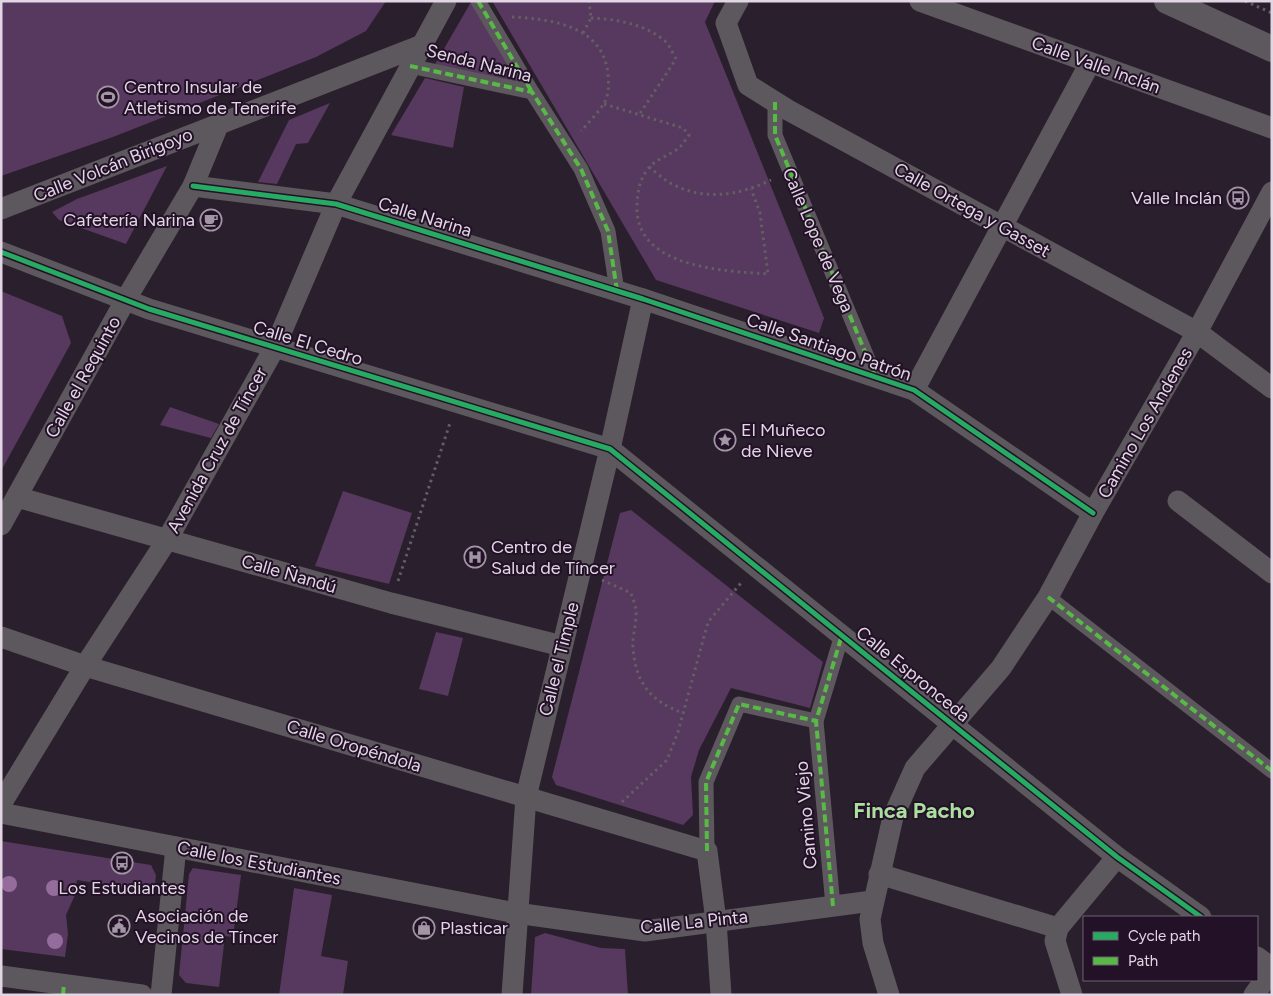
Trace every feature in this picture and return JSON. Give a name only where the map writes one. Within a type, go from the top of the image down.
[{"type":"street","name":"Avenida Cruz de Tíncer","points":[[1,804],[85,666],[167,540],[275,347],[336,204],[446,1]]},
{"type":"street","points":[[478,1],[532,92]]},
{"type":"street","name":"Calle Ortega y Gasset","points":[[738,1],[726,23],[748,85],[775,102],[1197,332],[1272,388]]},
{"type":"street","name":"Calle Valle Inclán","points":[[920,1],[1090,64],[1272,128]]},
{"type":"street","points":[[1167,1],[1272,49]]},
{"type":"street","name":"Calle Volcán Birigoyo","points":[[1,209],[422,45]]},
{"type":"street","points":[[914,390],[1004,227],[1090,64]]},
{"type":"street","name":"Senda Narina","points":[[410,66],[532,92],[568,145],[581,169],[608,231],[617,291]]},
{"type":"street","name":"Calle Lope de Vega","points":[[775,102],[774,135],[875,376]]},
{"type":"street","name":"Calle el Requinto","points":[[1,526],[126,299],[192,186],[219,123]]},
{"type":"street","name":"Calle Narina","points":[[192,186],[336,204],[643,299]]},
{"type":"street","name":"Camino Los Andenes","points":[[889,995],[873,943],[870,919],[872,900],[893,817],[915,768],[1001,668],[1048,597],[1093,513],[1197,332],[1272,192]]},
{"type":"street","name":"Calle El Cedro","points":[[1,252],[149,309],[610,449]]},
{"type":"street","name":"Calle Santiago Patrón","points":[[643,299],[914,390],[1093,513]]},
{"type":"street","name":"Calle el Timple","points":[[512,995],[516,913],[526,797],[610,449],[643,299]]},
{"type":"street","name":"Calle Espronceda","points":[[610,449],[1117,857],[1200,916]]},
{"type":"street","name":"Calle Ñandú","points":[[17,497],[391,603],[562,646]]},
{"type":"street","points":[[1178,501],[1272,573]]},
{"type":"street","points":[[1048,597],[1272,771]]},
{"type":"street","name":"Camino Viejo","points":[[833,906],[816,721],[842,635]]},
{"type":"street","name":"Calle Oropéndola","points":[[1,637],[85,666],[707,850]]},
{"type":"street","points":[[721,995],[716,921],[707,850],[706,782],[739,704],[816,721]]},
{"type":"street","name":"Calle los Estudiantes","points":[[1,813],[516,913]]},
{"type":"street","points":[[161,995],[176,847]]},
{"type":"street","points":[[1072,995],[1055,942],[1058,928],[1117,857]]},
{"type":"street","points":[[879,874],[1058,928]]},
{"type":"street","name":"Calle La Pinta","points":[[516,913],[645,931],[872,900]]},
{"type":"street","points":[[1254,995],[1272,969],[1258,958]]},
{"type":"street","points":[[1,976],[64,989],[142,995]]},
{"type":"path","points":[[583,33],[591,18],[589,1]]},
{"type":"path","points":[[1245,1],[1272,14]]},
{"type":"path","points":[[489,20],[501,16],[547,19],[583,33],[598,44],[607,66],[609,88],[604,104],[568,145]]},
{"type":"path","points":[[591,18],[611,19],[646,29],[666,43],[676,59],[639,115]]},
{"type":"path","points":[[604,104],[683,128],[689,135],[680,147],[649,167],[638,187],[637,214],[649,241],[678,260],[714,270],[768,274],[760,213],[751,189]]},
{"type":"path","points":[[649,167],[674,185],[710,195],[751,189],[789,170]]},
{"type":"path","points":[[391,603],[457,402]]},
{"type":"path","points":[[611,822],[619,805],[666,760],[683,713],[708,622],[734,592],[754,564]]},
{"type":"path","points":[[580,574],[603,580],[631,593],[636,611],[633,646],[638,676],[651,695],[664,706],[683,713]]},
{"type":"shaded area","name":"Centro Insular de Atletismo de Tenerife","points":[[1,1],[386,1],[366,31],[316,57],[113,137],[1,176]]},
{"type":"shaded area","points":[[492,1],[715,1],[705,22],[824,318],[819,333],[656,280]]},
{"type":"shaded area","points":[[471,2],[517,81],[434,66]]},
{"type":"shaded area","points":[[425,78],[464,87],[453,148],[391,135]]},
{"type":"shaded area","points":[[330,103],[308,143],[296,144],[277,184],[258,182],[289,120]]},
{"type":"shaded area","points":[[167,166],[126,244],[59,220],[52,212],[77,199]]},
{"type":"shaded area","points":[[1,291],[62,316],[71,343],[1,471]]},
{"type":"shaded area","points":[[170,407],[219,424],[211,438],[160,425]]},
{"type":"shaded area","points":[[343,491],[412,513],[389,584],[315,566]]},
{"type":"shaded area","points":[[631,510],[823,662],[810,708],[731,688],[699,750],[691,777],[693,815],[683,825],[556,785],[552,777],[620,513]]},
{"type":"shaded area","points":[[436,632],[463,638],[448,696],[419,689]]},
{"type":"shaded area","points":[[1,841],[151,865],[156,875],[154,893],[77,880],[75,895],[66,915],[68,934],[65,957],[1,949]]},
{"type":"shaded area","points":[[193,868],[241,875],[233,937],[225,936],[219,987],[186,983],[179,975],[189,874]]},
{"type":"shaded area","points":[[294,888],[332,895],[321,956],[348,961],[343,995],[279,995]]},
{"type":"shaded area","points":[[545,933],[601,948],[625,949],[628,995],[531,995],[535,937]]},
{"type":"marked path","points":[[478,1],[532,92]]},
{"type":"marked path","points":[[410,66],[532,92],[581,169],[608,231],[617,291]]},
{"type":"marked path","points":[[775,102],[775,135],[875,376]]},
{"type":"marked path","points":[[1048,597],[1272,771]]},
{"type":"marked path","points":[[833,906],[816,721],[842,635]]},
{"type":"marked path","points":[[707,851],[706,782],[739,704],[816,721]]},
{"type":"marked path","points":[[63,995],[64,984]]},
{"type":"cycle path","points":[[193,186],[336,204],[643,299],[914,390],[1093,513]]},
{"type":"cycle path","points":[[1,252],[149,309],[610,449],[1117,857],[1200,916]]},
{"type":"place","name":"Centro Insular de Atletismo de Tenerife","points":[[108,97]]},
{"type":"place","name":"Valle Inclán","points":[[1238,198]]},
{"type":"place","name":"Cafetería Narina","points":[[211,220]]},
{"type":"place","name":"El Muñeco de Nieve","points":[[725,440]]},
{"type":"place","name":"Centro de Salud de Tíncer","points":[[475,557]]},
{"type":"place","name":"Los Estudiantes","points":[[122,863]]},
{"type":"place","name":"Asociación de Vecinos de Tíncer","points":[[119,926]]},
{"type":"place","name":"Plasticar","points":[[424,928]]},
{"type":"district","name":"Finca Pacho","points":[[914,810]]}]
